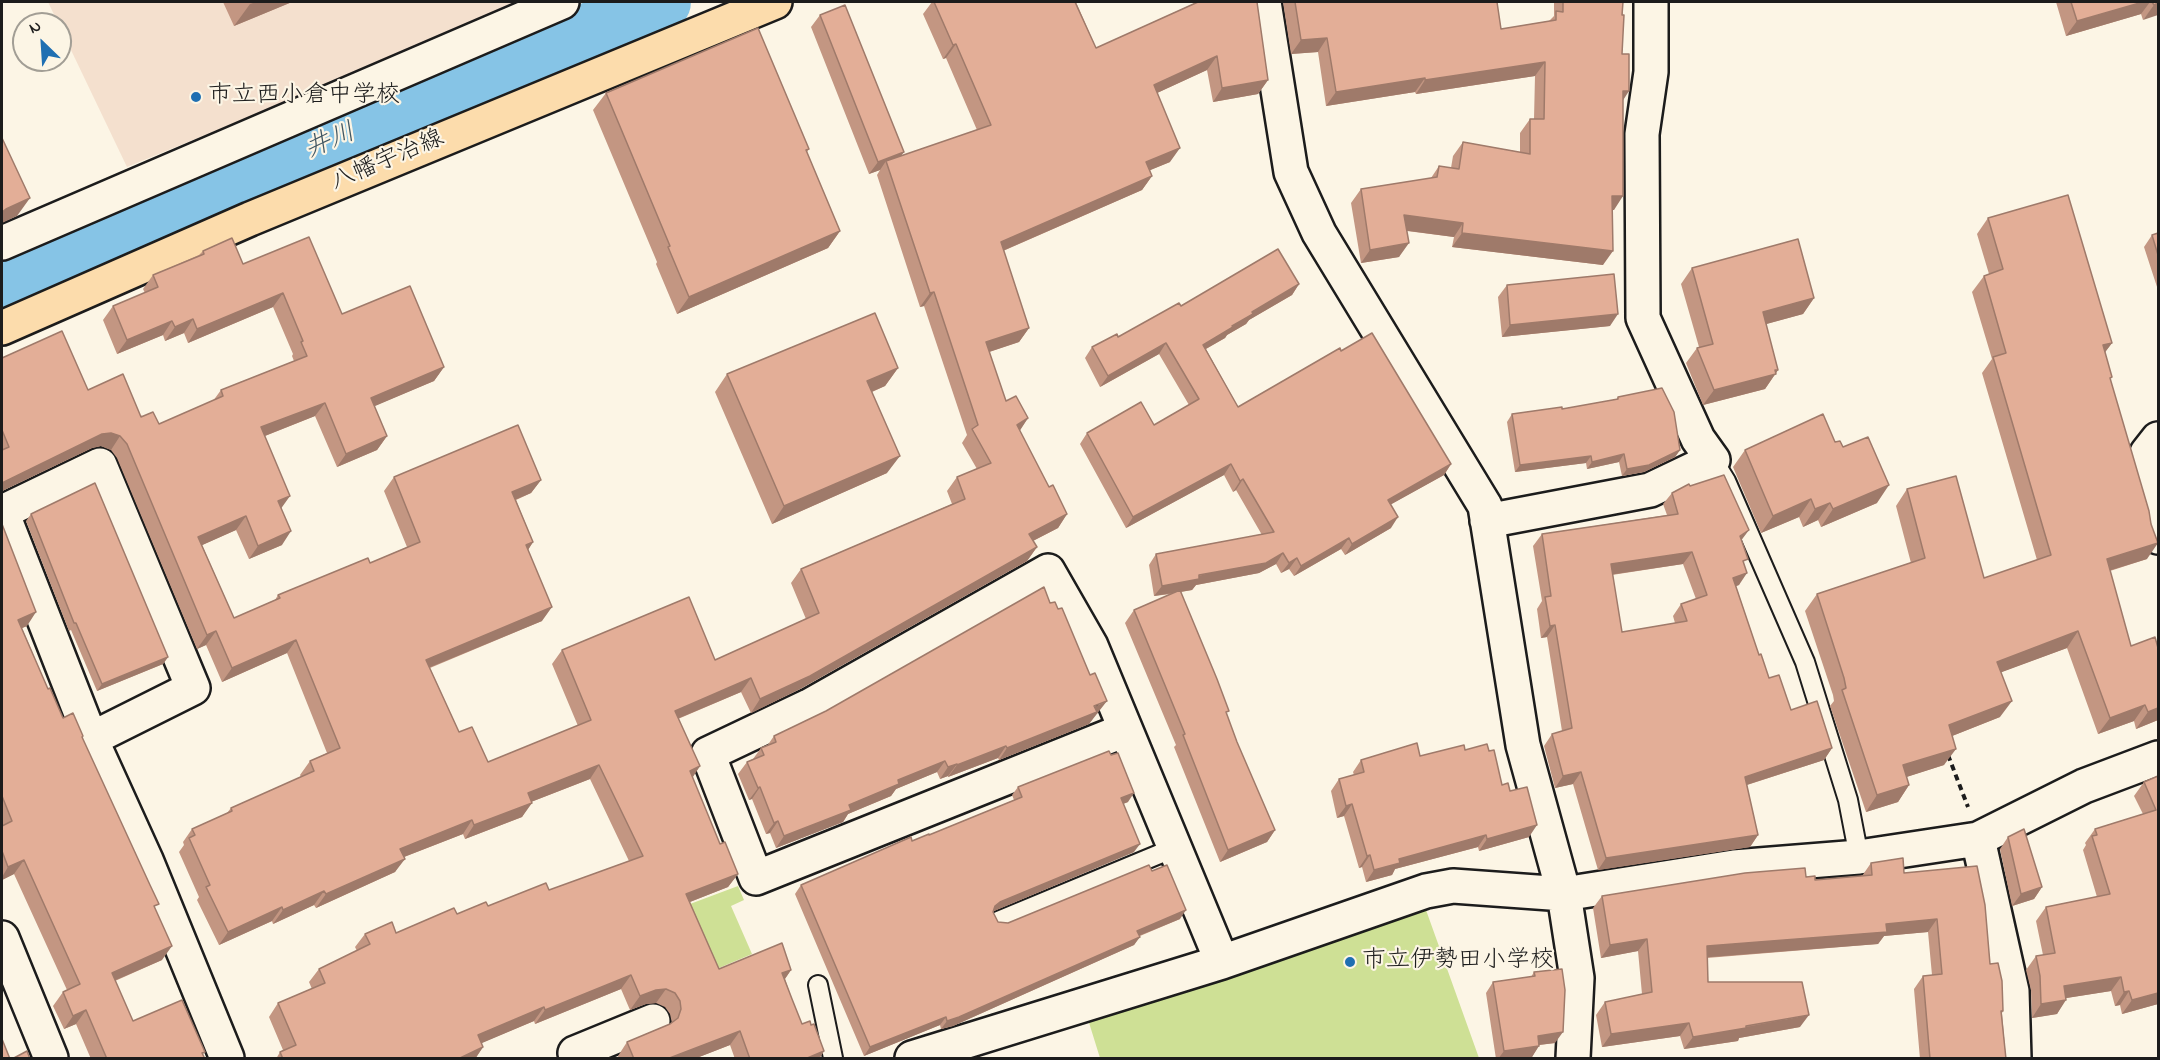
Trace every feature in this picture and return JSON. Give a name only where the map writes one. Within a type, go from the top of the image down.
[{"type":"main road","name":"八幡宇治線","points":[[2,328],[250,219],[776,2]]},
{"type":"street","points":[[2,243],[562,2]]},
{"type":"street","points":[[1264,2],[1291,172],[1319,233],[1485,506],[1523,745],[1564,894],[1577,978],[1573,1059]]},
{"type":"street","points":[[1487,521],[1650,490],[1713,460],[1698,439],[1643,318],[1642,134],[1651,72],[1651,2]]},
{"type":"street","points":[[2158,439],[2147,453],[2158,537]]},
{"type":"street","points":[[91,739],[193,688],[100,465],[2,512],[91,739],[146,860],[227,1059]]},
{"type":"street","points":[[1125,730],[756,878],[708,754],[809,706],[1048,571],[1091,646],[1222,962]]},
{"type":"street","points":[[912,1059],[1222,962],[1426,891],[1453,886],[1564,894],[1734,867],[1859,857],[1978,839],[2084,786],[2158,758]]},
{"type":"street","points":[[1978,839],[2012,991],[2014,1059]]},
{"type":"street","points":[[2,938],[51,1059]]},
{"type":"street","points":[[578,1059],[575,1053],[653,1022]]},
{"type":"lane","points":[[1713,460],[1726,482],[1805,662],[1848,800],[1859,857]]},
{"type":"lane","points":[[998,921],[1174,848]]},
{"type":"lane","points":[[818,985],[833,1059]]},
{"type":"path","points":[[1945,747],[1977,828],[1978,839]]},
{"type":"shaded area","name":"市立西小倉中学校","points":[[48,2],[530,2],[127,167],[72,52],[72,12],[53,12]]},
{"type":"green space","points":[[738,886],[744,900],[731,906],[752,954],[707,973],[682,907]]},
{"type":"green space","name":"市立伊勢田小学校","points":[[1426,910],[1479,1058],[1100,1058],[1086,1013]]},
{"type":"building","points":[[934,2],[1075,2],[1096,48],[1198,2],[1257,2],[1268,80],[1222,88],[1217,56],[1154,85],[1180,148],[1146,162],[1152,176],[1001,242],[1029,328],[986,342],[1006,401],[1016,396],[1028,418],[1017,425],[1049,487],[1053,485],[1067,514],[1029,534],[1037,547],[810,676],[760,699],[751,678],[675,711],[700,766],[690,771],[720,844],[725,842],[738,874],[686,894],[719,969],[782,943],[791,970],[782,973],[792,999],[802,1024],[810,1021],[811,1025],[814,1024],[824,1051],[805,1059],[750,1059],[740,1031],[667,1059],[634,1059],[627,1042],[670,1024],[678,1018],[681,1009],[680,1001],[675,993],[666,989],[640,996],[631,975],[545,1010],[544,1007],[478,1035],[483,1047],[458,1059],[283,1059],[280,1052],[296,1045],[278,1003],[325,983],[319,969],[370,944],[365,934],[392,922],[396,933],[454,908],[457,914],[486,902],[488,906],[546,883],[549,890],[643,856],[599,765],[528,793],[532,803],[474,825],[472,820],[400,849],[405,859],[326,894],[324,891],[283,910],[282,907],[228,932],[206,887],[210,885],[189,838],[195,835],[192,829],[232,811],[231,808],[314,771],[310,761],[340,748],[296,640],[232,668],[216,631],[207,635],[127,444],[120,436],[111,433],[102,434],[2,483],[2,450],[9,447],[2,430],[2,358],[62,331],[88,390],[123,374],[141,417],[153,412],[159,424],[223,396],[221,390],[307,356],[283,293],[197,329],[193,319],[175,327],[172,321],[127,340],[113,306],[158,287],[153,275],[204,254],[203,251],[232,238],[243,264],[309,237],[342,314],[410,286],[444,367],[371,398],[387,436],[346,454],[325,403],[261,427],[290,496],[278,501],[291,531],[258,546],[246,516],[198,537],[234,618],[280,598],[278,595],[368,558],[370,563],[420,542],[394,477],[518,425],[541,480],[512,492],[533,542],[526,545],[552,607],[426,660],[459,732],[472,727],[488,762],[591,720],[562,650],[689,597],[715,660],[819,613],[801,569],[965,499],[957,477],[991,463],[972,429],[978,425],[934,292],[930,293],[886,161],[991,125],[956,44],[953,45]]},
{"type":"building","points":[[1295,2],[1497,2],[1501,29],[1556,20],[1556,11],[1563,12],[1563,2],[1623,2],[1622,54],[1629,54],[1629,91],[1623,91],[1623,196],[1612,196],[1613,251],[1462,233],[1463,223],[1404,215],[1409,243],[1370,250],[1361,189],[1437,177],[1439,166],[1459,169],[1463,142],[1530,154],[1530,119],[1544,119],[1545,62],[1336,92],[1327,38],[1301,40]]},
{"type":"building","points":[[2071,2],[2143,2],[2077,21]]},
{"type":"building","points":[[845,5],[904,152],[878,162],[820,15]]},
{"type":"building","points":[[758,28],[809,149],[806,150],[840,231],[689,297],[606,93]]},
{"type":"building","points":[[2,138],[30,198],[2,212]]},
{"type":"building","points":[[2068,195],[2112,343],[2103,345],[2112,377],[2110,378],[2158,543],[2107,559],[2131,646],[2155,637],[2158,648],[2158,708],[2148,712],[2145,705],[2110,718],[2078,631],[1997,662],[2012,701],[1949,725],[1956,749],[1903,765],[1909,785],[1877,795],[1842,690],[1846,688],[1844,678],[1817,594],[1925,558],[1907,489],[1956,476],[1984,578],[2051,555],[1993,357],[2006,353],[1984,276],[2003,269],[1988,218]]},
{"type":"building","points":[[2158,233],[2158,255],[2152,235]]},
{"type":"building","points":[[1798,239],[1814,298],[1763,312],[1778,370],[1775,370],[1776,374],[1714,390],[1697,348],[1713,344],[1692,268]]},
{"type":"building","points":[[1278,249],[1299,284],[1203,345],[1238,407],[1340,348],[1341,351],[1372,333],[1451,464],[1388,500],[1398,517],[1352,544],[1349,538],[1301,566],[1297,558],[1289,563],[1283,553],[1266,563],[1199,575],[1199,579],[1162,586],[1156,554],[1274,532],[1243,479],[1240,481],[1231,464],[1133,517],[1087,433],[1141,402],[1154,425],[1199,399],[1166,343],[1108,376],[1092,347],[1117,334],[1118,337],[1179,303],[1181,306]]},
{"type":"building","points":[[1614,274],[1618,314],[1510,325],[1507,285]]},
{"type":"building","points":[[875,313],[898,368],[867,381],[900,456],[784,506],[727,374]]},
{"type":"building","points":[[1662,388],[1674,412],[1680,450],[1649,465],[1627,469],[1624,454],[1592,462],[1591,456],[1520,465],[1512,414],[1562,407],[1562,409]]},
{"type":"building","points":[[1823,414],[1835,442],[1840,441],[1843,447],[1868,437],[1889,485],[1833,509],[1830,503],[1815,509],[1811,499],[1773,516],[1745,450]]},
{"type":"building","points":[[1724,475],[1749,530],[1740,536],[1748,559],[1743,561],[1747,573],[1733,578],[1759,655],[1761,654],[1769,678],[1779,675],[1791,710],[1817,701],[1832,748],[1745,777],[1758,835],[1606,858],[1581,772],[1563,776],[1552,734],[1572,728],[1555,625],[1550,626],[1545,597],[1551,596],[1542,534],[1678,514],[1672,493],[1689,484],[1690,486]],"holes":[[[1692,552],[1707,595],[1681,604],[1687,621],[1622,632],[1611,564]]]},
{"type":"building","points":[[95,483],[168,657],[102,684],[76,623],[74,623],[31,514]]},
{"type":"building","points":[[2,524],[36,612],[18,620],[63,718],[73,713],[159,904],[154,906],[172,946],[112,973],[133,1021],[182,1000],[205,1052],[202,1053],[205,1059],[107,1059],[86,1010],[73,1016],[63,992],[80,984],[24,860],[8,867],[2,851],[2,826],[12,821],[2,796]]},
{"type":"building","points":[[1044,587],[1050,603],[1055,602],[1058,609],[1062,608],[1090,675],[1095,673],[1107,701],[1094,706],[1097,712],[1007,748],[1006,746],[957,765],[948,767],[945,761],[898,780],[899,784],[849,805],[851,810],[784,836],[778,821],[774,823],[747,762],[764,755],[761,748],[776,742],[774,736],[826,711]]},
{"type":"building","points":[[1180,590],[1229,711],[1226,712],[1237,742],[1275,830],[1228,850],[1183,735],[1185,734],[1134,610]]},
{"type":"building","points":[[1417,743],[1420,756],[1464,745],[1465,750],[1487,744],[1489,751],[1494,750],[1502,785],[1508,783],[1510,791],[1527,787],[1537,825],[1487,839],[1486,835],[1399,859],[1400,863],[1374,870],[1370,855],[1367,856],[1352,804],[1346,806],[1339,779],[1364,772],[1361,760]]},
{"type":"building","points":[[1109,751],[1111,755],[1118,753],[1134,793],[1121,798],[1140,844],[1000,902],[995,906],[993,912],[998,922],[1008,923],[1149,865],[1152,871],[1167,865],[1186,910],[1137,931],[1140,937],[959,1017],[947,1021],[946,1017],[870,1047],[801,885],[911,837],[912,841],[929,835],[1022,797],[1018,787]]},
{"type":"building","points":[[2158,776],[2158,993],[2132,1000],[2129,991],[2124,992],[2121,977],[2064,986],[2066,1000],[2041,1004],[2040,976],[2036,956],[2055,953],[2046,907],[2110,894],[2092,836],[2097,835],[2095,829],[2156,810],[2144,782]]},
{"type":"building","points":[[2024,829],[2042,887],[2021,894],[2008,837]]},
{"type":"building","points":[[1903,858],[1904,873],[1977,866],[1985,905],[1990,964],[1998,963],[2002,981],[2003,1011],[2001,1011],[2006,1059],[1930,1059],[1923,976],[1942,974],[1937,919],[1886,924],[1887,932],[1707,946],[1708,982],[1802,982],[1809,1015],[1693,1037],[1689,1023],[1611,1034],[1605,1002],[1652,992],[1647,939],[1610,945],[1602,896],[1745,873],[1805,868],[1806,877],[1815,876],[1815,880],[1872,875],[1871,863]]},
{"type":"building","points":[[1562,969],[1565,990],[1563,1032],[1538,1036],[1539,1046],[1504,1051],[1493,982],[1535,976],[1534,972]]},
{"type":"building","points":[[2,1039],[10,1059],[2,1059]]},
{"type":"building","points":[[27,1051],[30,1059],[12,1059]]},
{"type":"waterway","name":"井川","points":[[2,285],[661,2]]},
{"type":"place","name":"市立西小倉中学校","points":[[196,97]]},
{"type":"place","name":"市立伊勢田小学校","points":[[1350,962]]}]
